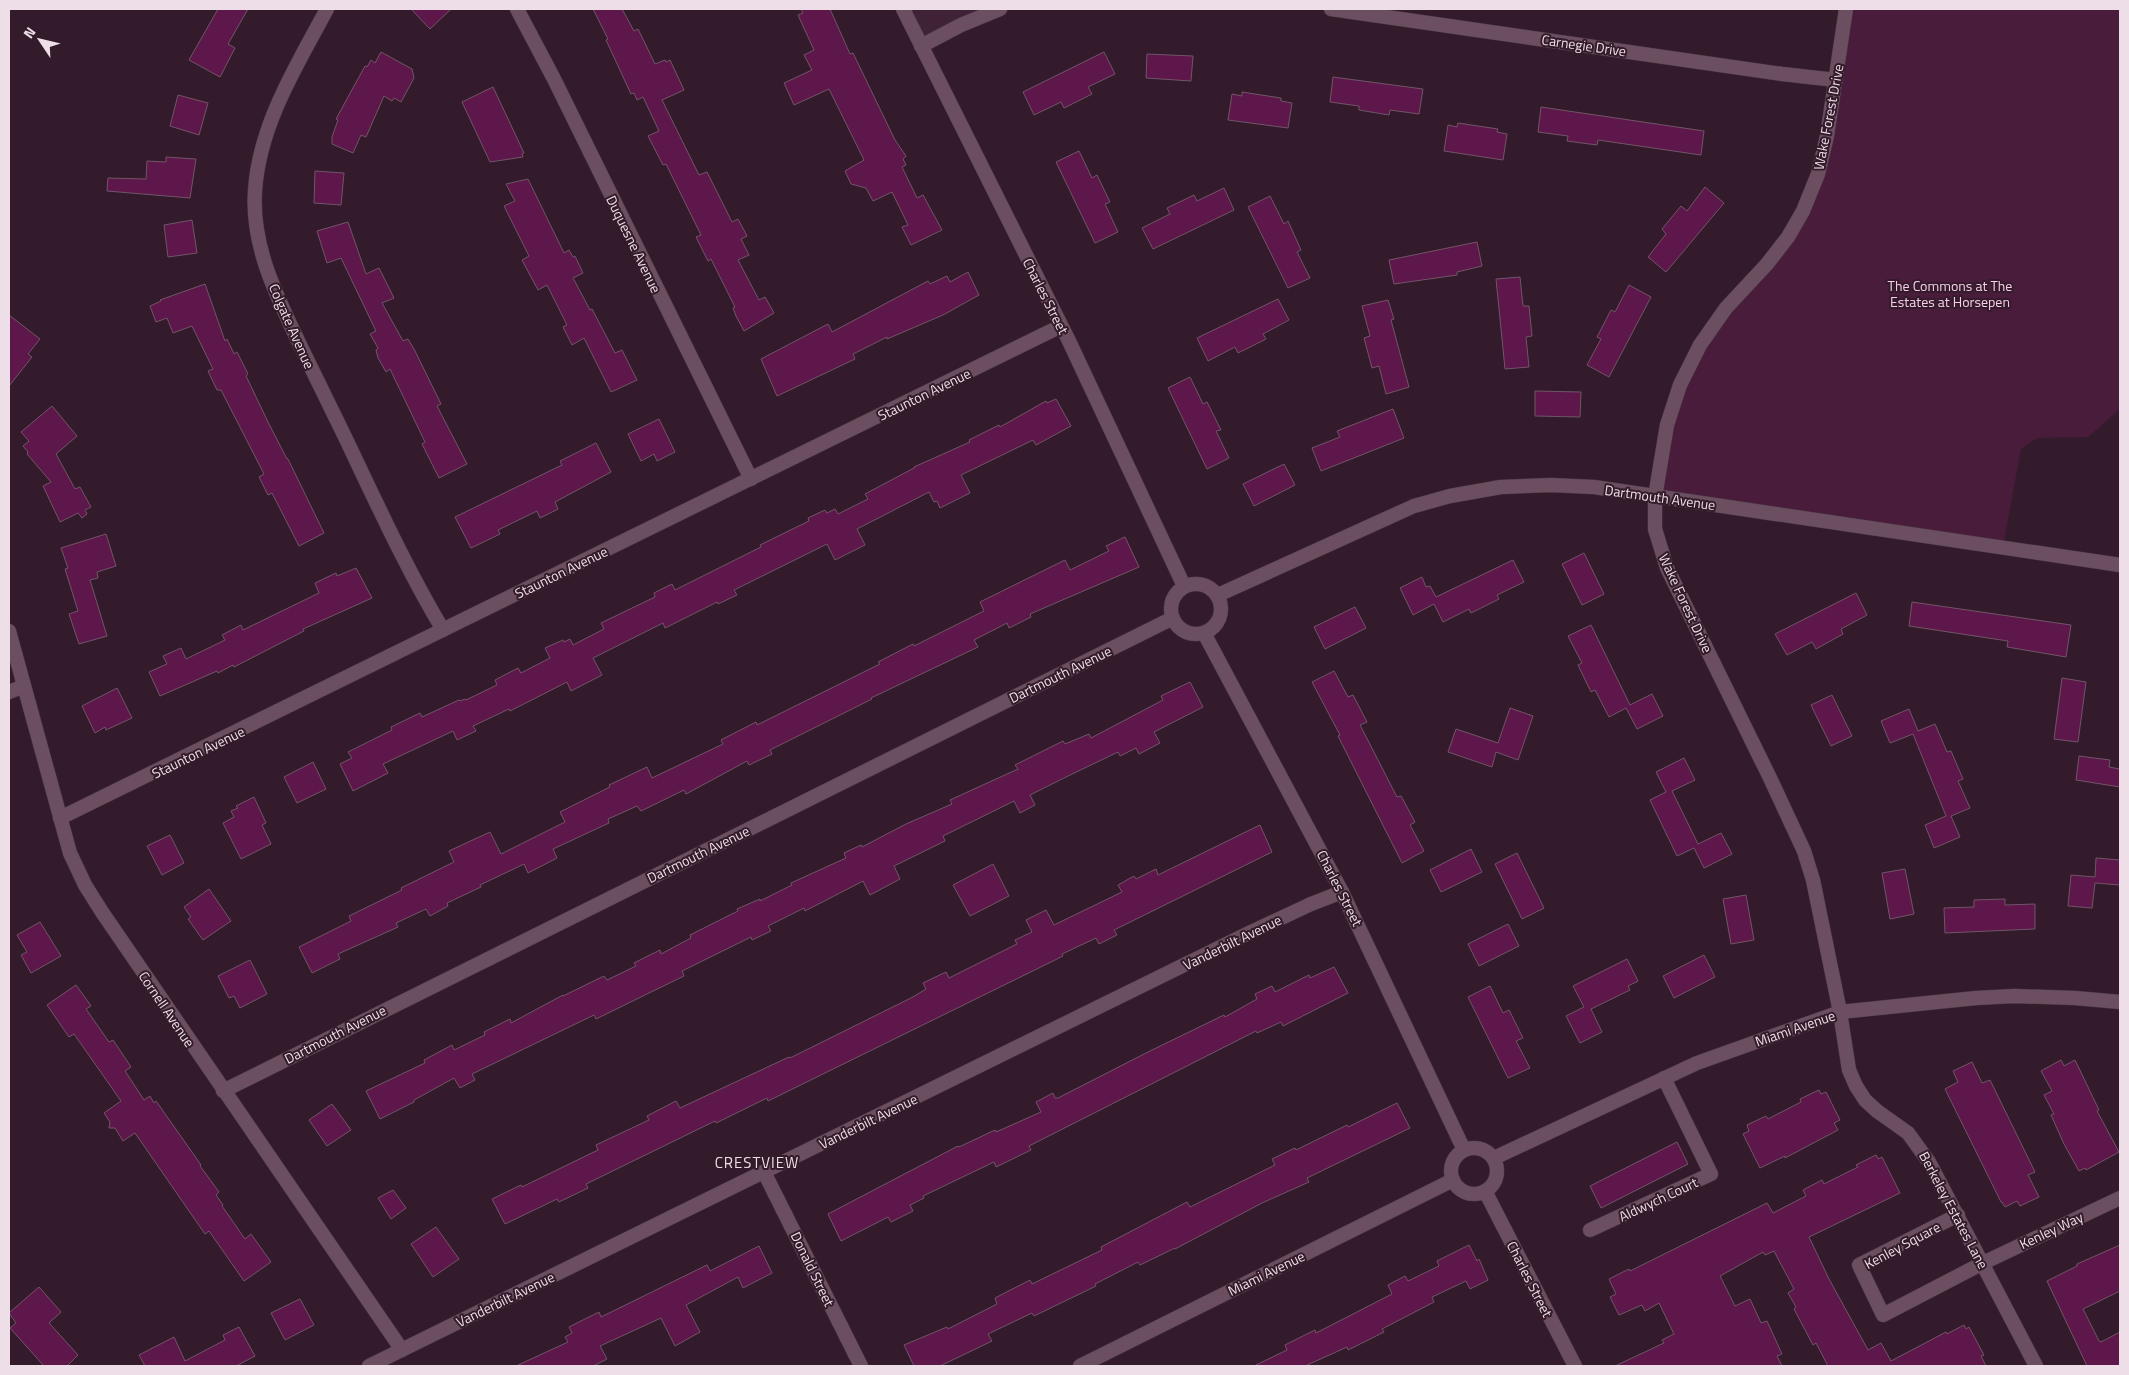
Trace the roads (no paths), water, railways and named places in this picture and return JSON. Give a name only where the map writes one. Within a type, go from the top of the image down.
[{"type":"street","name":"Colgate Avenue","points":[[327,9],[290,78],[268,131],[259,162],[255,190],[255,220],[262,253],[278,298],[390,530],[426,602],[443,630]]},
{"type":"street","name":"Duquesne Avenue","points":[[517,9],[554,79],[750,479]]},
{"type":"street","name":"Charles Street","points":[[903,9],[1061,326],[1184,586]]},
{"type":"street","points":[[921,46],[961,25],[1000,9]]},
{"type":"street","name":"Carnegie Drive","points":[[1331,9],[1782,74],[1836,80]]},
{"type":"street","name":"Wake Forest Drive","points":[[1840,1012],[1813,880],[1804,852],[1766,769],[1667,568],[1655,529],[1655,496],[1667,425],[1680,385],[1700,344],[1726,308],[1767,264],[1788,237],[1803,211],[1818,174],[1828,136],[1846,9]]},
{"type":"street","name":"Staunton Avenue","points":[[60,818],[1061,326]]},
{"type":"street","name":"Dartmouth Avenue","points":[[1218,595],[1364,527],[1414,506],[1450,496],[1501,487],[1551,485],[1594,487],[2120,565]]},
{"type":"street","points":[[1192,583],[1207,585],[1218,595],[1221,602],[1220,617],[1216,624],[1204,633],[1197,634],[1182,630],[1173,618],[1171,603],[1178,590],[1184,586],[1192,583]]},
{"type":"street","name":"Dartmouth Avenue","points":[[223,1091],[1173,618]]},
{"type":"street","name":"Cornell Avenue","points":[[9,631],[70,853],[85,885],[223,1091],[402,1350]]},
{"type":"street","name":"Charles Street","points":[[1204,633],[1342,892],[1464,1150]]},
{"type":"street","points":[[9,692],[24,686]]},
{"type":"street","name":"Vanderbilt Avenue","points":[[369,1366],[1249,933],[1311,904],[1342,892]]},
{"type":"street","name":"Miami Avenue","points":[[1494,1158],[1664,1078],[1744,1045],[1806,1026],[1840,1012],[1976,998],[2016,996],[2120,1002]]},
{"type":"street","name":"Berkeley Estates Lane","points":[[1840,1012],[1849,1070],[1856,1086],[1865,1100],[1908,1133],[1917,1143],[1958,1216],[2036,1366]]},
{"type":"street","name":"Aldwych Court","points":[[1590,1230],[1711,1174],[1664,1078]]},
{"type":"street","points":[[1470,1148],[1484,1150],[1494,1158],[1497,1165],[1496,1180],[1486,1192],[1478,1194],[1463,1192],[1453,1180],[1451,1166],[1458,1154],[1464,1150],[1470,1148]]},
{"type":"street","name":"Donald Street","points":[[764,1172],[861,1366]]},
{"type":"street","name":"Miami Avenue","points":[[1080,1366],[1453,1180]]},
{"type":"street","name":"Charles Street","points":[[1486,1192],[1575,1366]]},
{"type":"street","name":"Kenley Way","points":[[1983,1263],[2120,1198]]},
{"type":"street","name":"Kenley Square","points":[[1958,1216],[1858,1265],[1883,1315],[1983,1263]]},
{"type":"district","name":"CRESTVIEW","points":[[757,1162]]},
{"type":"park label","name":"The Commons at The Estates at Horsepen","points":[[1950,294]]}]
